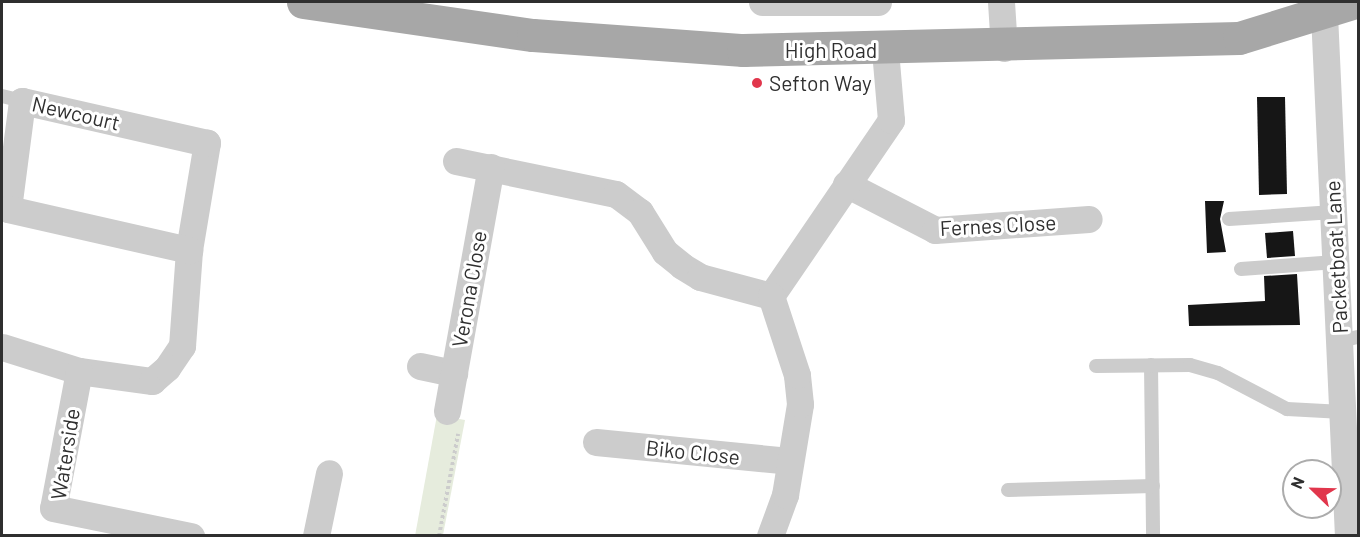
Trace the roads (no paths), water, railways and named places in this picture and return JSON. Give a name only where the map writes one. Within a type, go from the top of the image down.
[{"type":"main road","name":"High Road","points":[[303,2],[533,35],[743,50],[1004,48],[1239,38],[1324,14],[1355,2]]},
{"type":"street","points":[[762,2],[878,2]]},
{"type":"street","points":[[1002,2],[1004,48]]},
{"type":"street","name":"Packetboat Lane","points":[[1324,14],[1336,262],[1349,339],[1343,412],[1352,490],[1348,536]]},
{"type":"street","points":[[770,536],[785,495],[799,395],[771,296],[891,120],[885,50]]},
{"type":"street","name":"Newcourt","points":[[2,347],[79,371],[152,381],[167,368],[182,346],[189,250],[207,143],[12,99],[8,209],[189,250]]},
{"type":"street","points":[[456,161],[616,194],[640,212],[665,252],[682,266],[700,277],[771,296]]},
{"type":"street","name":"Verona Close","points":[[447,411],[491,167]]},
{"type":"street","name":"Fernes Close","points":[[846,184],[935,230],[1089,219]]},
{"type":"street","points":[[420,366],[454,373]]},
{"type":"street","name":"Waterside","points":[[79,371],[53,508],[191,536]]},
{"type":"street","name":"Biko Close","points":[[596,442],[789,461]]},
{"type":"street","points":[[316,536],[330,464]]},
{"type":"lane","points":[[1229,219],[1334,212]]},
{"type":"lane","points":[[1241,269],[1336,262]]},
{"type":"lane","points":[[1096,366],[1190,364],[1218,373],[1287,409],[1343,412]]},
{"type":"lane","points":[[1151,366],[1153,536]]},
{"type":"lane","points":[[1008,490],[1153,486]]},
{"type":"place","name":"Sefton Way","points":[[757,83]]}]
